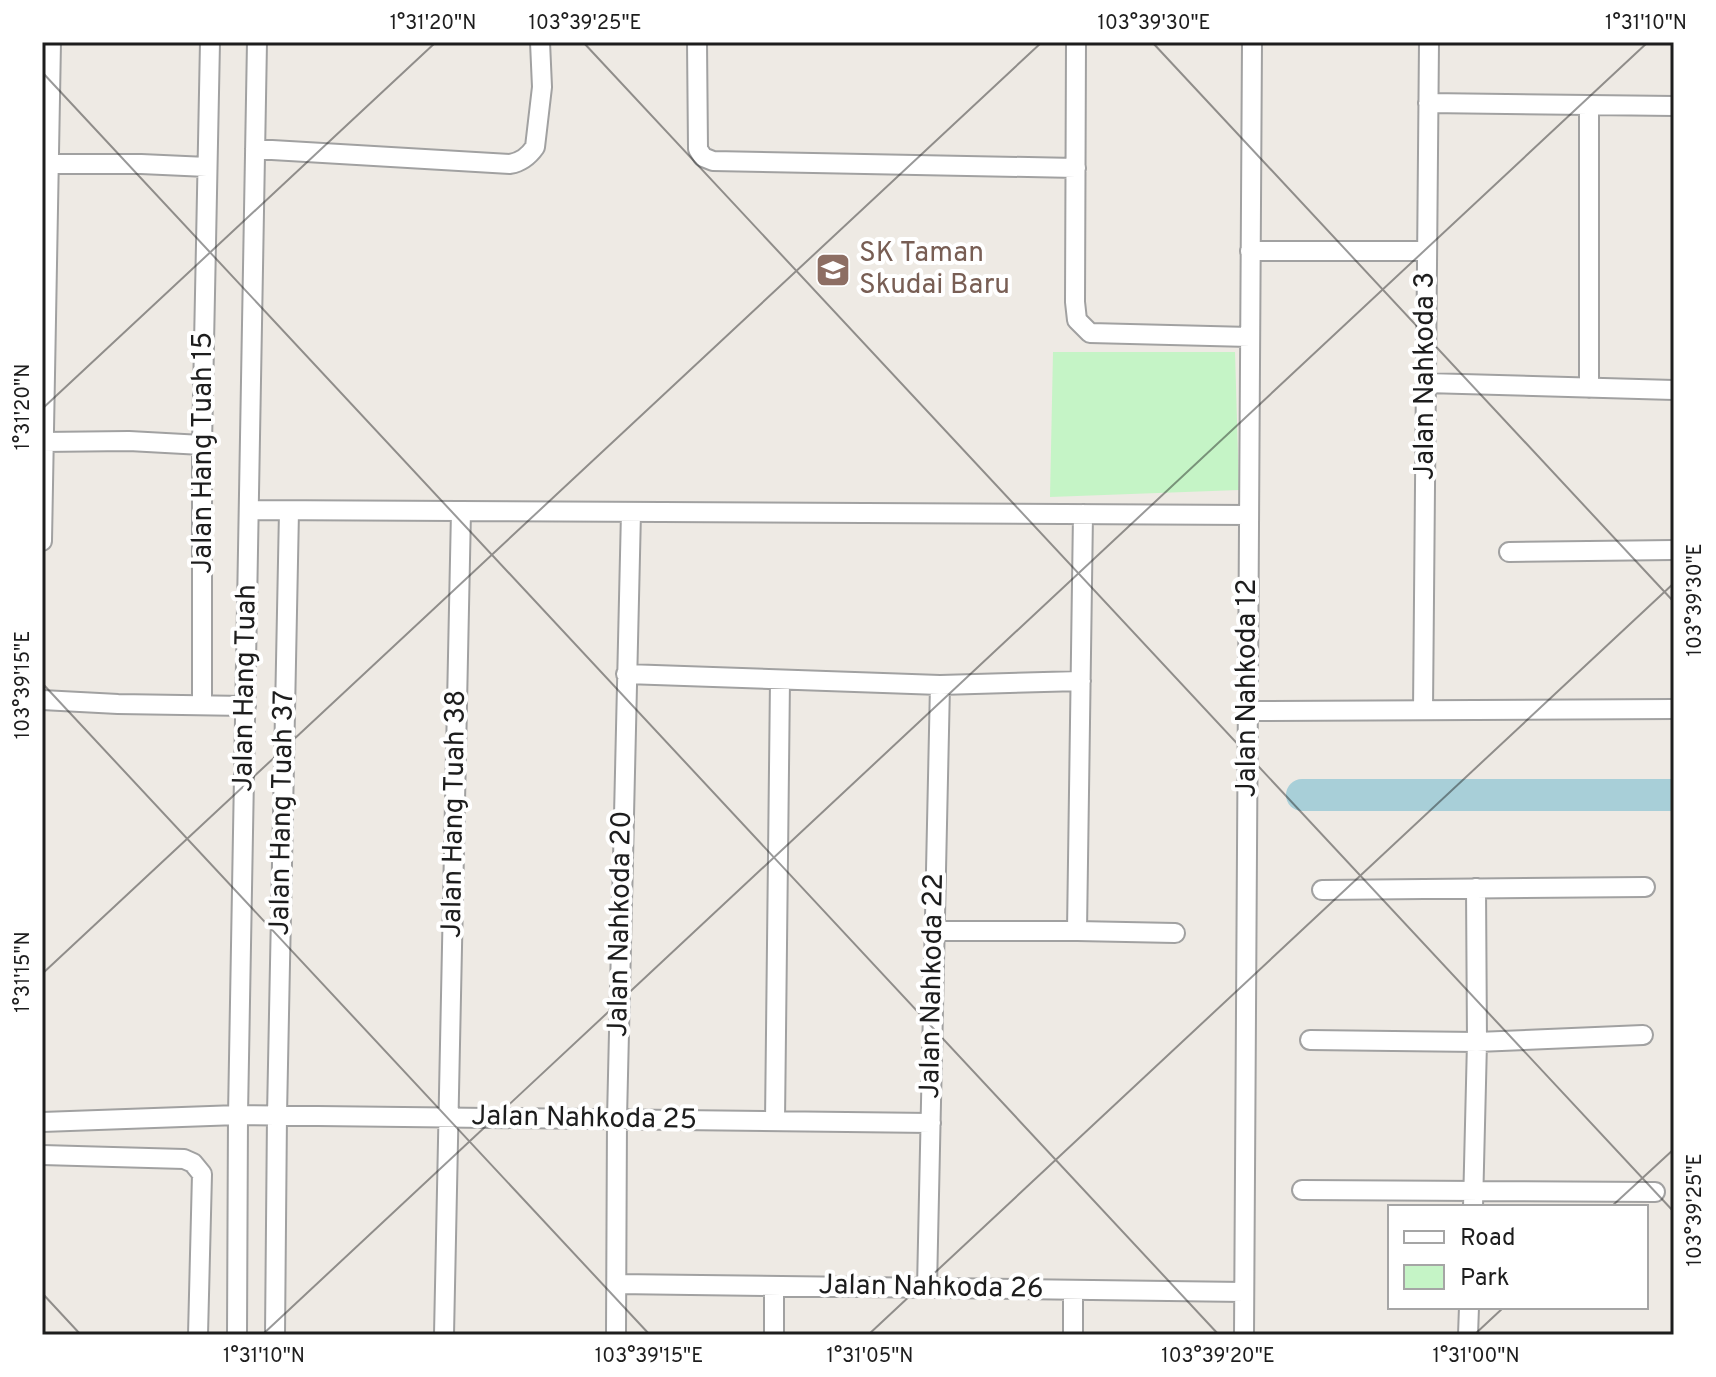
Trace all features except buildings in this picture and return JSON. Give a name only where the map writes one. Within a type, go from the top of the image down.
[{"type":"street","name":"Jalan Hang Tuah 15","points":[[202,704],[202,445],[210,42]]},
{"type":"street","name":"Jalan Hang Tuah","points":[[237,1335],[238,1115],[257,42]]},
{"type":"street","points":[[255,149],[510,164],[519,162],[530,155],[535,147],[542,87],[540,42]]},
{"type":"street","points":[[697,42],[698,149],[703,157],[713,161],[1076,168]]},
{"type":"street","points":[[1076,42],[1077,320],[1090,333],[1250,337]]},
{"type":"street","name":"Jalan Nahkoda 12","points":[[1244,1335],[1252,42]]},
{"type":"street","name":"Jalan Nahkoda 3","points":[[1423,710],[1429,42]]},
{"type":"street","points":[[42,541],[48,52]]},
{"type":"street","points":[[1428,103],[1674,106]]},
{"type":"street","points":[[1589,105],[1589,388]]},
{"type":"street","points":[[49,164],[207,167]]},
{"type":"street","points":[[1250,251],[1427,251]]},
{"type":"street","points":[[1426,383],[1674,390]]},
{"type":"street","points":[[43,442],[129,441],[202,445]]},
{"type":"street","points":[[250,510],[1249,515]]},
{"type":"street","name":"Jalan Hang Tuah 37","points":[[275,1335],[289,511]]},
{"type":"street","name":"Jalan Hang Tuah 38","points":[[444,1335],[461,511]]},
{"type":"street","name":"Jalan Nahkoda 20","points":[[616,1335],[617,1119],[631,512]]},
{"type":"street","points":[[1077,931],[1083,514]]},
{"type":"street","points":[[1509,552],[1674,550]]},
{"type":"street","points":[[626,674],[940,685],[1081,681]]},
{"type":"street","points":[[775,1121],[780,680]]},
{"type":"street","name":"Jalan Nahkoda 22","points":[[927,1288],[940,685]]},
{"type":"street","points":[[42,700],[246,706]]},
{"type":"street","points":[[1248,711],[1674,709]]},
{"type":"street","points":[[1322,890],[1645,887]]},
{"type":"street","points":[[1473,1200],[1477,1042],[1476,888]]},
{"type":"street","points":[[935,931],[1175,933]]},
{"type":"street","points":[[1310,1040],[1477,1042],[1643,1035]]},
{"type":"street","name":"Jalan Nahkoda 25","points":[[42,1122],[277,1115],[931,1123]]},
{"type":"street","points":[[42,1155],[184,1159],[193,1163],[202,1174],[198,1335]]},
{"type":"street","points":[[1302,1190],[1473,1200],[1655,1192]]},
{"type":"street","name":"Jalan Nahkoda 26","points":[[617,1284],[1244,1292]]},
{"type":"street","points":[[774,1286],[774,1335]]},
{"type":"street","points":[[1073,1290],[1073,1335]]},
{"type":"street","points":[[1468,1335],[1469,1309]]},
{"type":"green space","points":[[1053,352],[1235,352],[1239,490],[1050,497]]},
{"type":"waterway","points":[[1302,795],[1674,795]]},
{"type":"place","name":"SK Taman Skudai Baru","points":[[833,270]]}]
